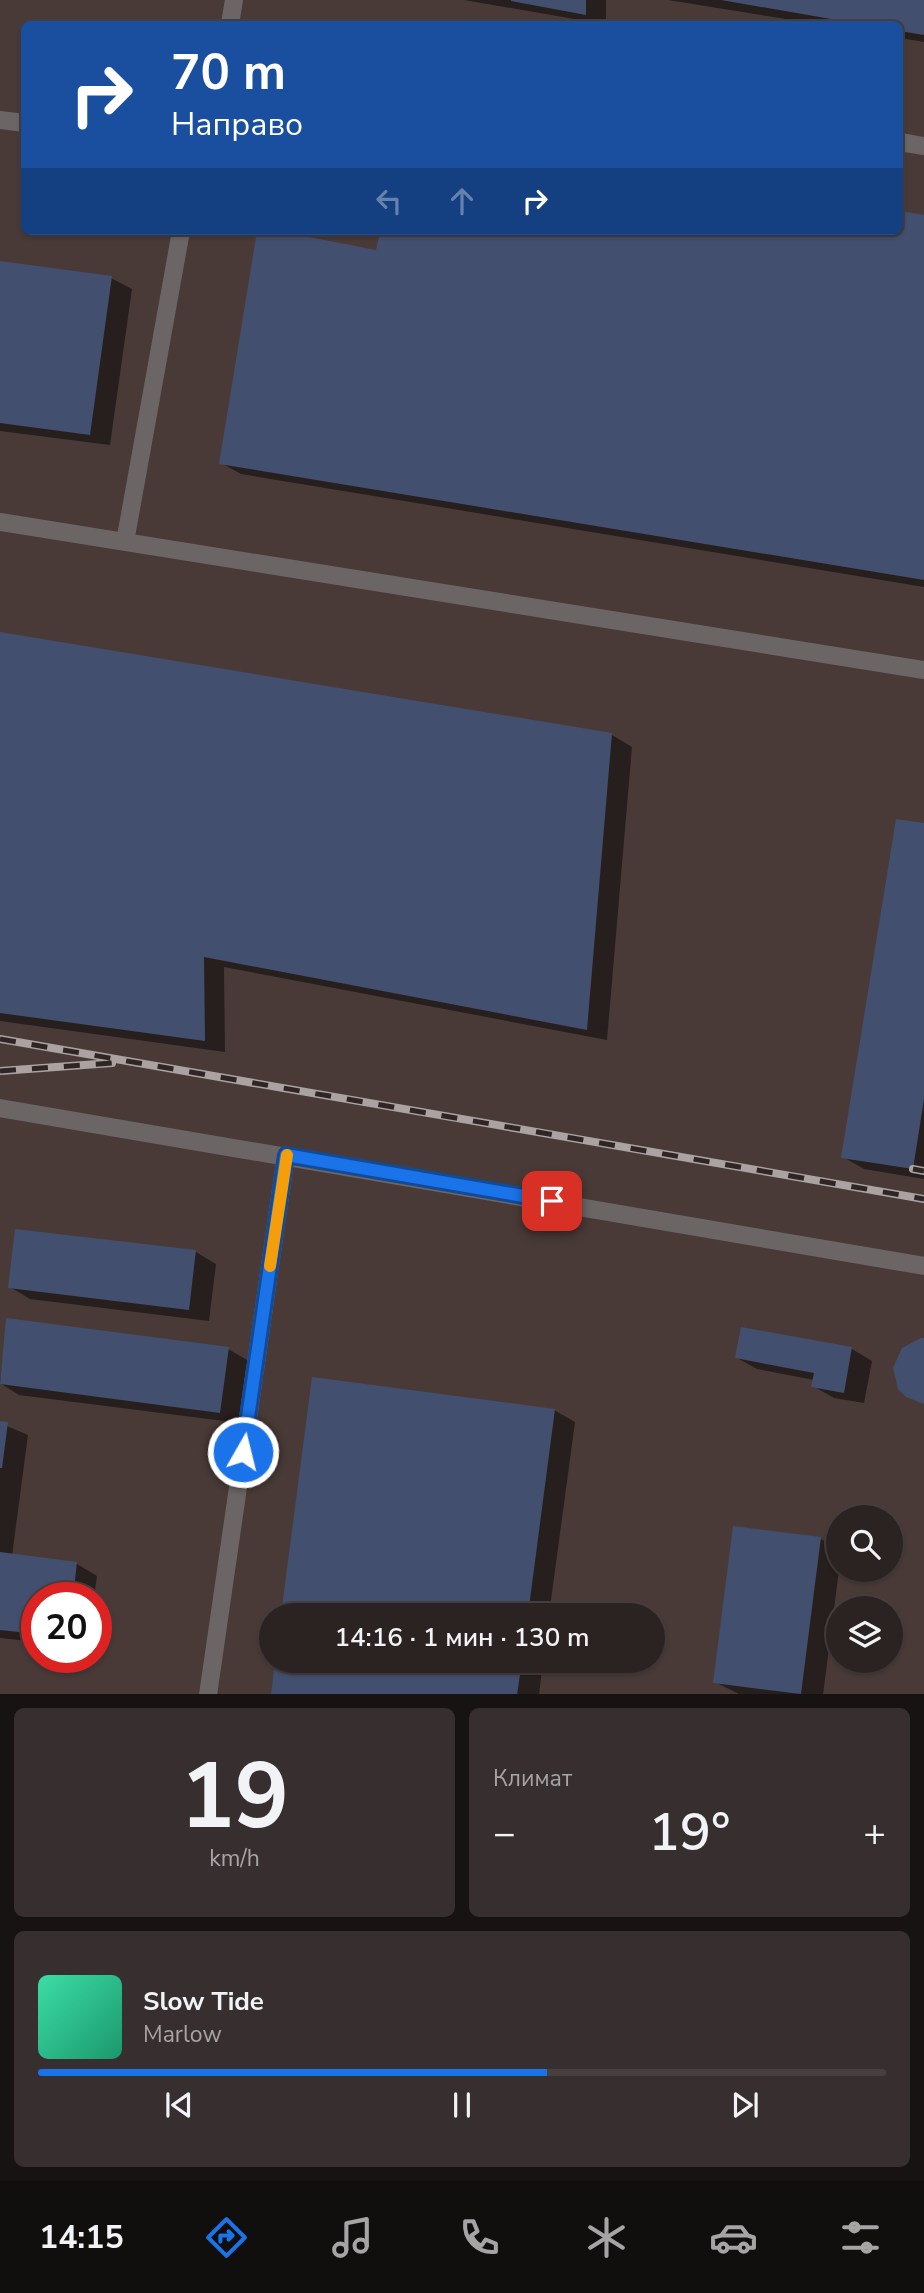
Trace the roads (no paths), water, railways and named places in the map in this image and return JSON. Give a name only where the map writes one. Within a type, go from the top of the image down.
[{"type":"lane","points":[[234,0],[236,21]]},
{"type":"lane","points":[[0,120],[21,124]]},
{"type":"lane","points":[[903,142],[924,146]]},
{"type":"lane","points":[[125,542],[180,235]]},
{"type":"lane","points":[[0,522],[924,670]]},
{"type":"lane","points":[[0,1108],[924,1266]]},
{"type":"lane","points":[[208,1694],[286,1155]]},
{"type":"railway","points":[[0,1039],[924,1199]]},
{"type":"railway","points":[[0,1071],[112,1063]]},
{"type":"railway","points":[[913,1169],[924,1171]]}]
